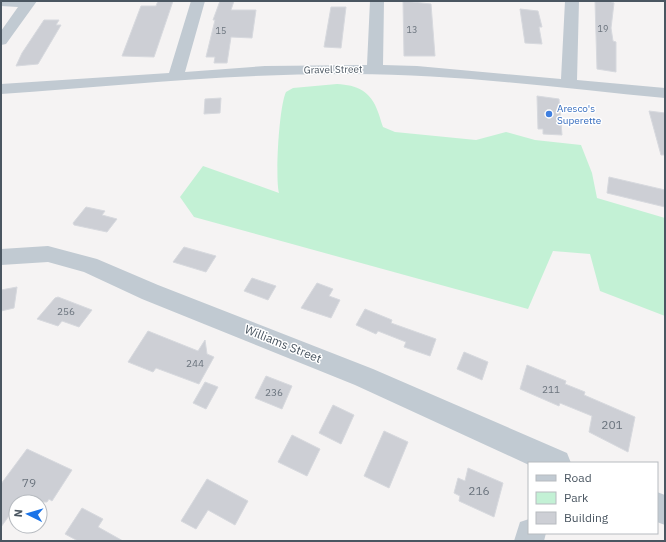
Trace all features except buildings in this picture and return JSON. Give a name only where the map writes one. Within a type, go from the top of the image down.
[{"type":"street","points":[[176,77],[198,1]]},
{"type":"street","points":[[375,69],[377,1]]},
{"type":"street","points":[[568,85],[572,1]]},
{"type":"street","points":[[1,2],[29,3]]},
{"type":"street","points":[[1,41],[29,3]]},
{"type":"street","name":"Gravel Street","points":[[1,90],[306,69],[375,69],[417,71],[665,93]]},
{"type":"street","name":"Williams Street","points":[[1,256],[48,254],[90,265],[150,292],[364,377],[551,462]]},
{"type":"green space","points":[[337,84],[357,88],[367,94],[375,105],[383,127],[395,132],[476,140],[506,132],[535,140],[581,145],[592,173],[597,198],[665,218],[665,316],[600,291],[590,254],[553,251],[528,309],[194,217],[180,197],[203,166],[279,193],[277,173],[278,142],[281,112],[286,92],[293,88]]},
{"type":"place","name":"Aresco's Superette","points":[[549,114]]}]
